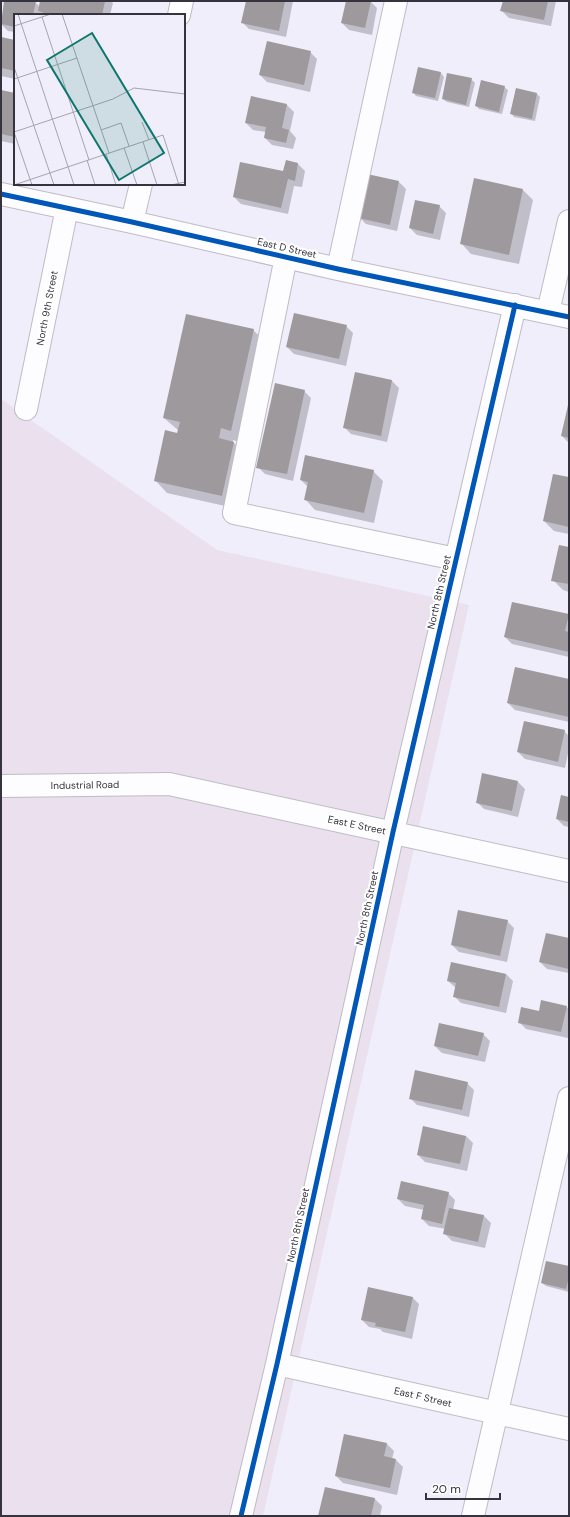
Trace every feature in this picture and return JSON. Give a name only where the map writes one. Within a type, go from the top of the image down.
[{"type":"street","points":[[179,14],[182,1]]},
{"type":"street","points":[[338,269],[396,1]]},
{"type":"street","points":[[132,222],[141,185]]},
{"type":"street","name":"East D Street","points":[[1,194],[338,269],[559,315]]},
{"type":"street","name":"North 9th Street","points":[[26,409],[67,208]]},
{"type":"street","points":[[559,315],[569,221]]},
{"type":"street","points":[[286,257],[234,513],[456,559]]},
{"type":"street","name":"North 8th Street","points":[[241,1516],[277,1364],[393,832],[515,305]]},
{"type":"street","name":"East E Street","points":[[169,784],[393,832],[569,872]]},
{"type":"street","name":"Industrial Road","points":[[1,786],[169,784]]},
{"type":"street","points":[[473,1516],[569,1098]]},
{"type":"street","name":"East F Street","points":[[277,1364],[569,1429]]},
{"type":"shaded area","points":[[1,399],[217,550],[469,605],[263,1516],[1,1516]]},
{"type":"building","points":[[4,1],[36,1],[33,14],[14,14],[14,27],[1,24]]},
{"type":"building","points":[[40,1],[105,1],[102,14],[48,14],[38,11]]},
{"type":"building","points":[[246,1],[285,1],[279,31],[241,23]]},
{"type":"building","points":[[346,1],[371,1],[365,28],[341,23]]},
{"type":"building","points":[[503,1],[548,1],[544,20],[500,11]]},
{"type":"building","points":[[1,37],[14,40],[14,71],[1,68]]},
{"type":"building","points":[[267,41],[311,51],[304,85],[259,75]]},
{"type":"building","points":[[418,67],[441,72],[435,98],[412,93]]},
{"type":"building","points":[[447,73],[472,78],[466,105],[442,99]]},
{"type":"building","points":[[481,80],[505,86],[499,112],[475,106]]},
{"type":"building","points":[[516,88],[537,93],[532,119],[510,114]]},
{"type":"building","points":[[1,90],[14,93],[14,137],[1,134]]},
{"type":"building","points":[[251,96],[287,104],[282,128],[289,130],[286,143],[264,138],[266,127],[245,123]]},
{"type":"building","points":[[286,160],[298,163],[295,181],[288,179],[281,208],[233,197],[240,162],[283,171]]},
{"type":"building","points":[[367,174],[399,181],[390,225],[358,218]]},
{"type":"building","points":[[474,178],[523,189],[509,255],[460,244]]},
{"type":"building","points":[[415,200],[440,205],[433,234],[409,228]]},
{"type":"building","points":[[294,313],[347,325],[339,359],[286,347]]},
{"type":"building","points":[[186,314],[254,329],[231,431],[221,428],[219,438],[234,442],[222,496],[154,481],[165,430],[177,433],[180,422],[163,418]]},
{"type":"building","points":[[355,372],[392,380],[381,436],[343,428]]},
{"type":"building","points":[[275,383],[305,390],[287,474],[256,468]]},
{"type":"building","points":[[569,405],[569,438],[561,436]]},
{"type":"building","points":[[305,455],[374,470],[364,513],[304,500],[308,482],[300,480]]},
{"type":"building","points":[[553,474],[569,477],[569,527],[543,521]]},
{"type":"building","points":[[559,545],[569,547],[569,584],[551,581]]},
{"type":"building","points":[[512,602],[569,614],[565,631],[569,632],[569,652],[504,637]]},
{"type":"building","points":[[515,667],[569,679],[569,717],[507,703]]},
{"type":"building","points":[[524,721],[565,730],[558,762],[517,752]]},
{"type":"building","points":[[482,773],[518,781],[512,811],[476,803]]},
{"type":"building","points":[[561,795],[569,797],[569,822],[556,819]]},
{"type":"building","points":[[458,910],[508,920],[500,956],[451,945]]},
{"type":"building","points":[[546,933],[569,938],[569,969],[539,962]]},
{"type":"building","points":[[451,962],[506,974],[499,1007],[453,997],[456,983],[447,981]]},
{"type":"building","points":[[541,1000],[567,1006],[561,1032],[518,1023],[521,1007],[539,1011]]},
{"type":"building","points":[[439,1023],[484,1033],[478,1056],[434,1046]]},
{"type":"building","points":[[415,1070],[468,1082],[462,1110],[409,1099]]},
{"type":"building","points":[[423,1126],[466,1136],[460,1164],[417,1155]]},
{"type":"building","points":[[401,1181],[449,1192],[442,1224],[421,1219],[424,1205],[397,1199]]},
{"type":"building","points":[[449,1208],[484,1215],[478,1242],[443,1234]]},
{"type":"building","points":[[546,1261],[569,1266],[569,1277],[566,1289],[541,1283]]},
{"type":"building","points":[[368,1287],[413,1297],[405,1332],[375,1326],[376,1323],[361,1320]]},
{"type":"building","points":[[344,1434],[387,1443],[384,1456],[396,1459],[390,1488],[335,1476]]},
{"type":"building","points":[[325,1487],[375,1498],[371,1516],[318,1516]]},
{"type":"cycle path","points":[[1,194],[338,269],[569,317]]},
{"type":"cycle path","points":[[241,1516],[277,1364],[393,832],[515,305]]}]
